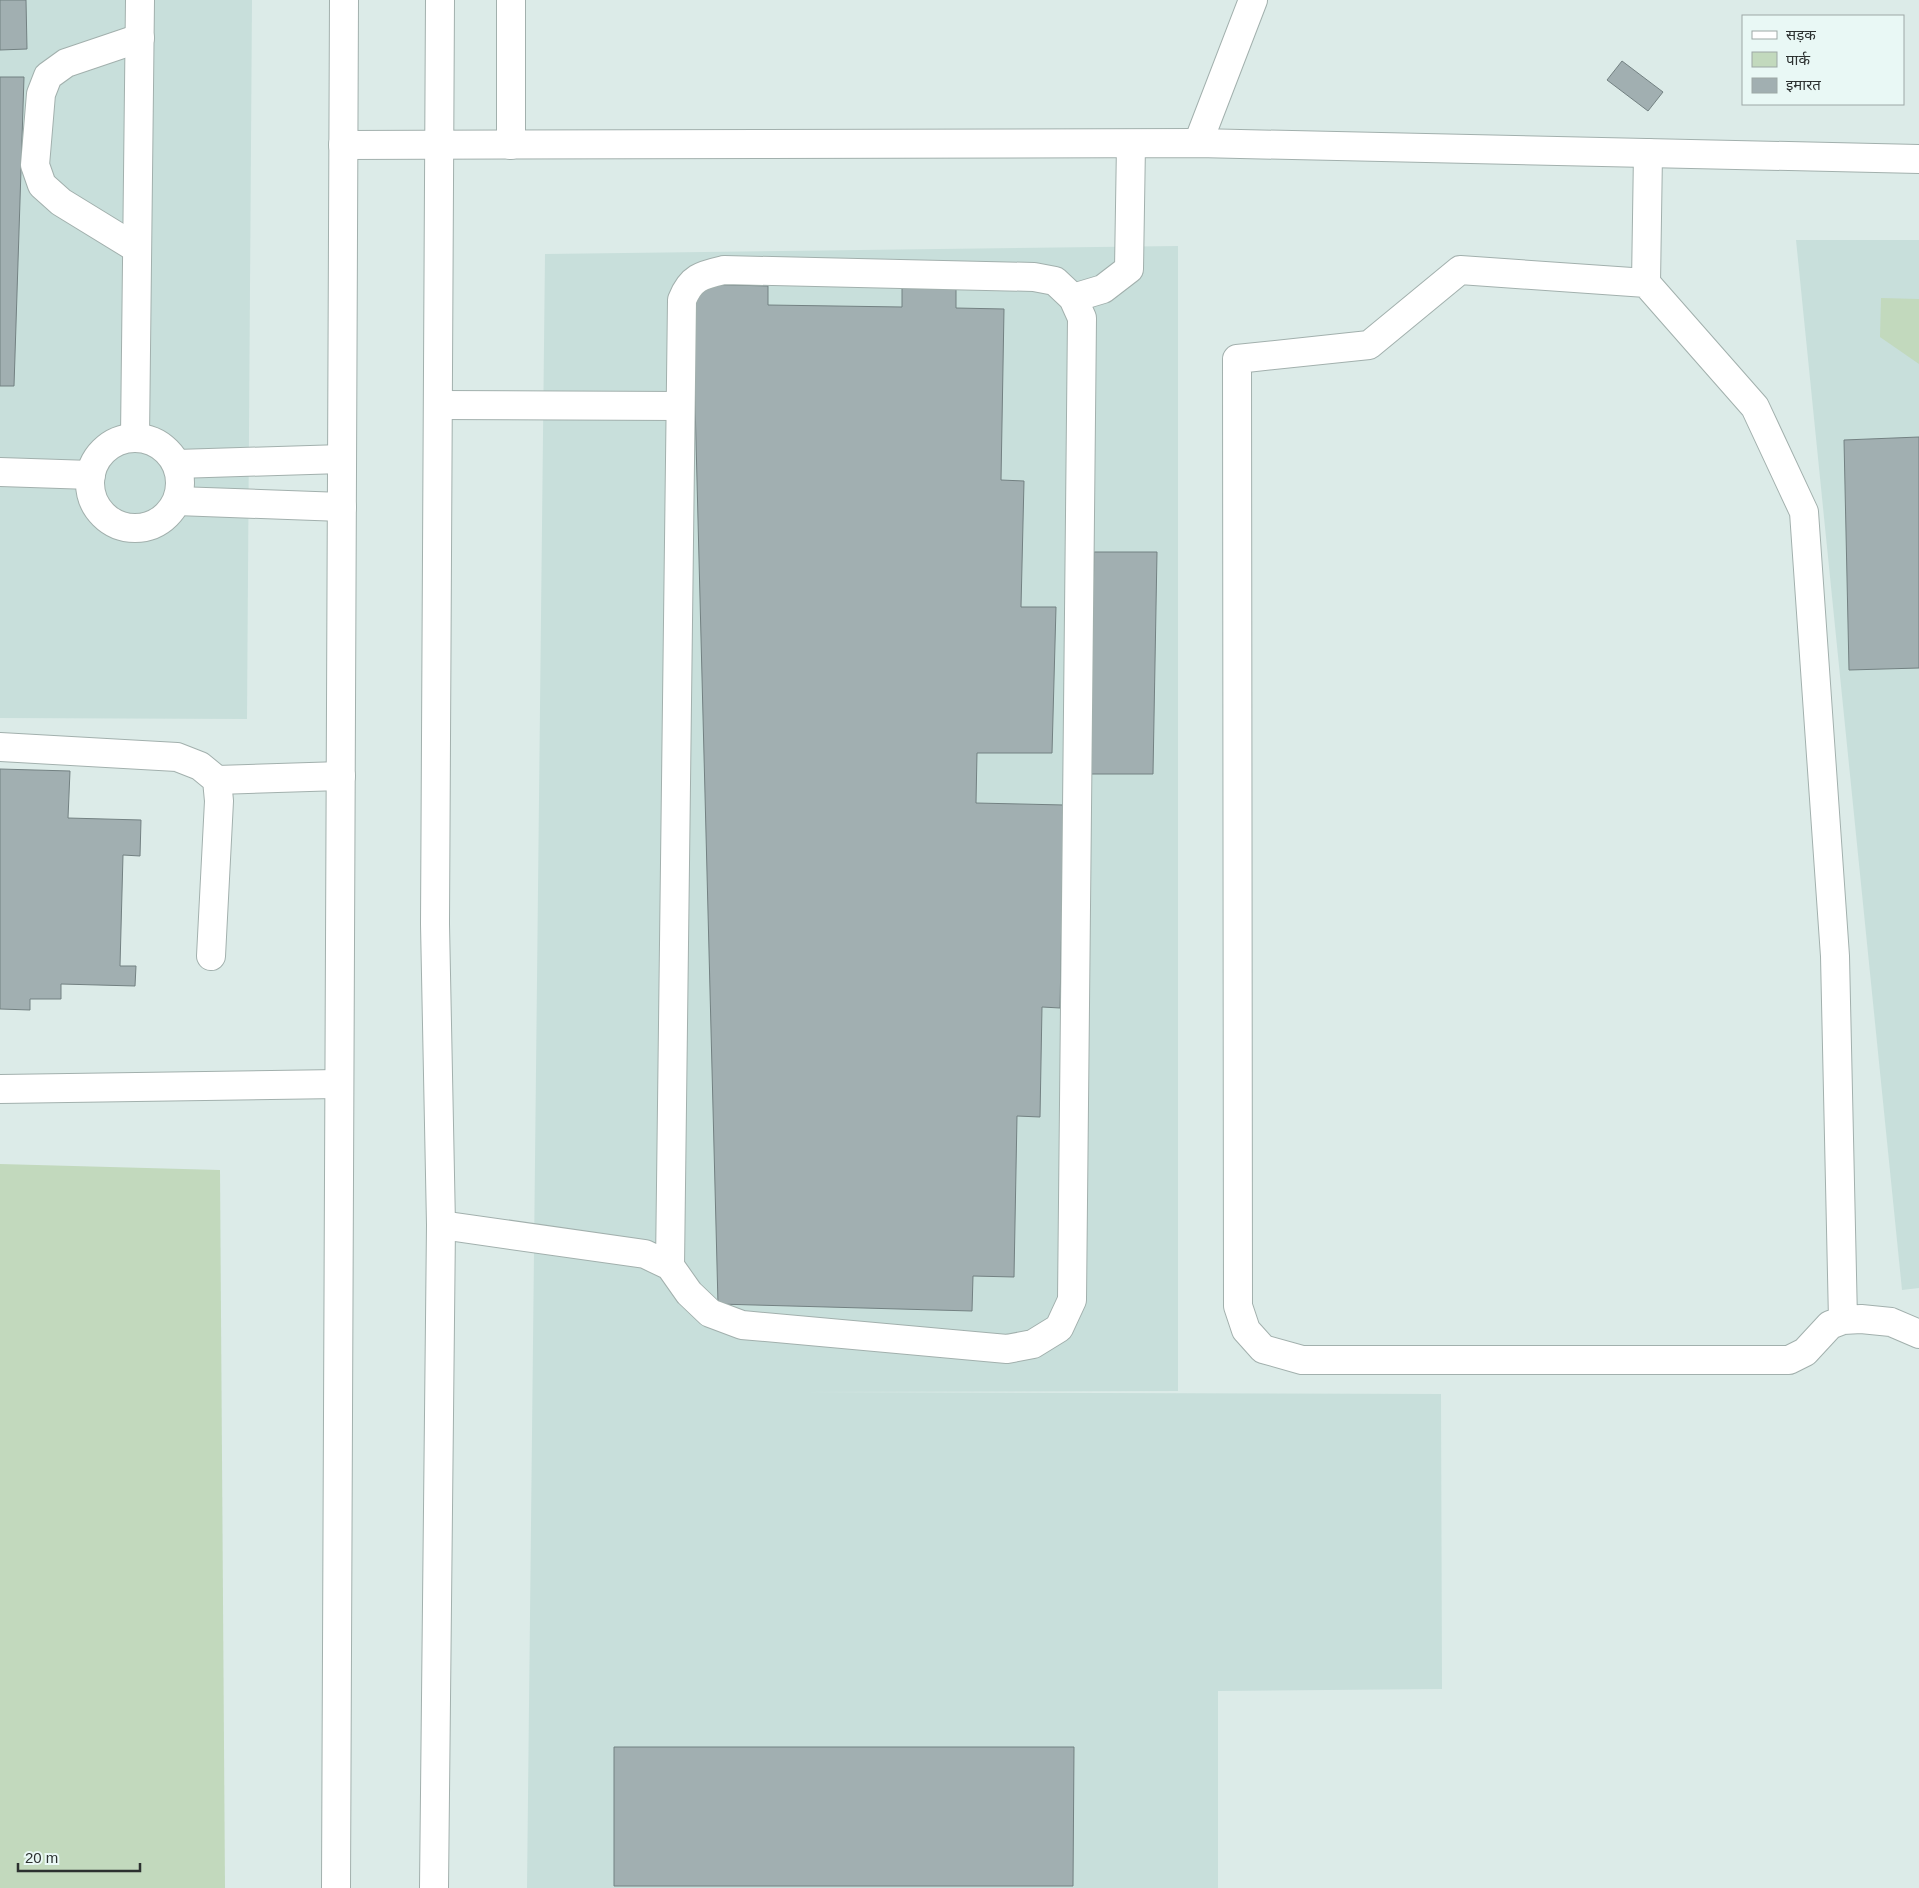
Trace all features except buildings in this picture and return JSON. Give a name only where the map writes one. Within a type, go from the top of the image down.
[{"type":"street","points":[[134,438],[140,0]]},
{"type":"street","points":[[336,1888],[344,0]]},
{"type":"street","points":[[434,1888],[441,1225],[435,924],[440,0]]},
{"type":"street","points":[[511,0],[512,144]]},
{"type":"street","points":[[1198,143],[1253,0]]},
{"type":"street","points":[[136,248],[61,202],[42,185],[35,165],[41,94],[48,76],[66,63],[140,38]]},
{"type":"street","points":[[343,145],[1198,143],[1919,158]]},
{"type":"street","points":[[1073,298],[1104,289],[1129,269],[1131,144]]},
{"type":"street","points":[[1648,153],[1646,283],[1754,407],[1804,512],[1835,956],[1843,1320]]},
{"type":"street","points":[[441,1225],[533,1240],[645,1254],[670,1266],[689,1293],[710,1313],[742,1325],[1007,1349],[1033,1344],[1059,1328],[1072,1300],[1082,318],[1073,298],[1055,280],[1034,277],[724,270],[701,275],[687,287],[682,300],[679,406],[670,1266]]},
{"type":"street","points":[[1646,283],[1460,270],[1369,346],[1237,359],[1238,1306],[1246,1330],[1264,1349],[1302,1360],[1789,1360],[1805,1352],[1830,1325],[1843,1320],[1861,1319],[1891,1322],[1919,1334]]},
{"type":"street","points":[[438,405],[679,406]]},
{"type":"street","points":[[134,438],[148,439],[160,444],[170,453],[177,464],[180,476],[180,489],[177,501],[168,515],[154,524],[138,528],[122,527],[108,519],[96,507],[90,492],[91,475],[96,461],[106,449],[119,440],[134,438]]},
{"type":"street","points":[[177,464],[342,459]]},
{"type":"street","points":[[0,472],[91,475]]},
{"type":"street","points":[[177,501],[342,507]]},
{"type":"street","points":[[0,747],[177,757],[200,766],[217,780],[341,776]]},
{"type":"street","points":[[212,956],[219,801],[217,780]]},
{"type":"street","points":[[0,1089],[339,1084]]},
{"type":"shaded area","points":[[0,0],[252,0],[247,719],[0,718]]},
{"type":"shaded area","points":[[1796,240],[1919,240],[1919,1288],[1902,1290]]},
{"type":"shaded area","points":[[1178,246],[1178,1391],[801,1392],[1441,1394],[1442,1689],[1218,1691],[1218,1888],[527,1888],[545,254]]},
{"type":"green space","points":[[1881,298],[1919,299],[1919,364],[1880,337]]},
{"type":"green space","points":[[0,1164],[220,1170],[225,1888],[0,1888]]}]
